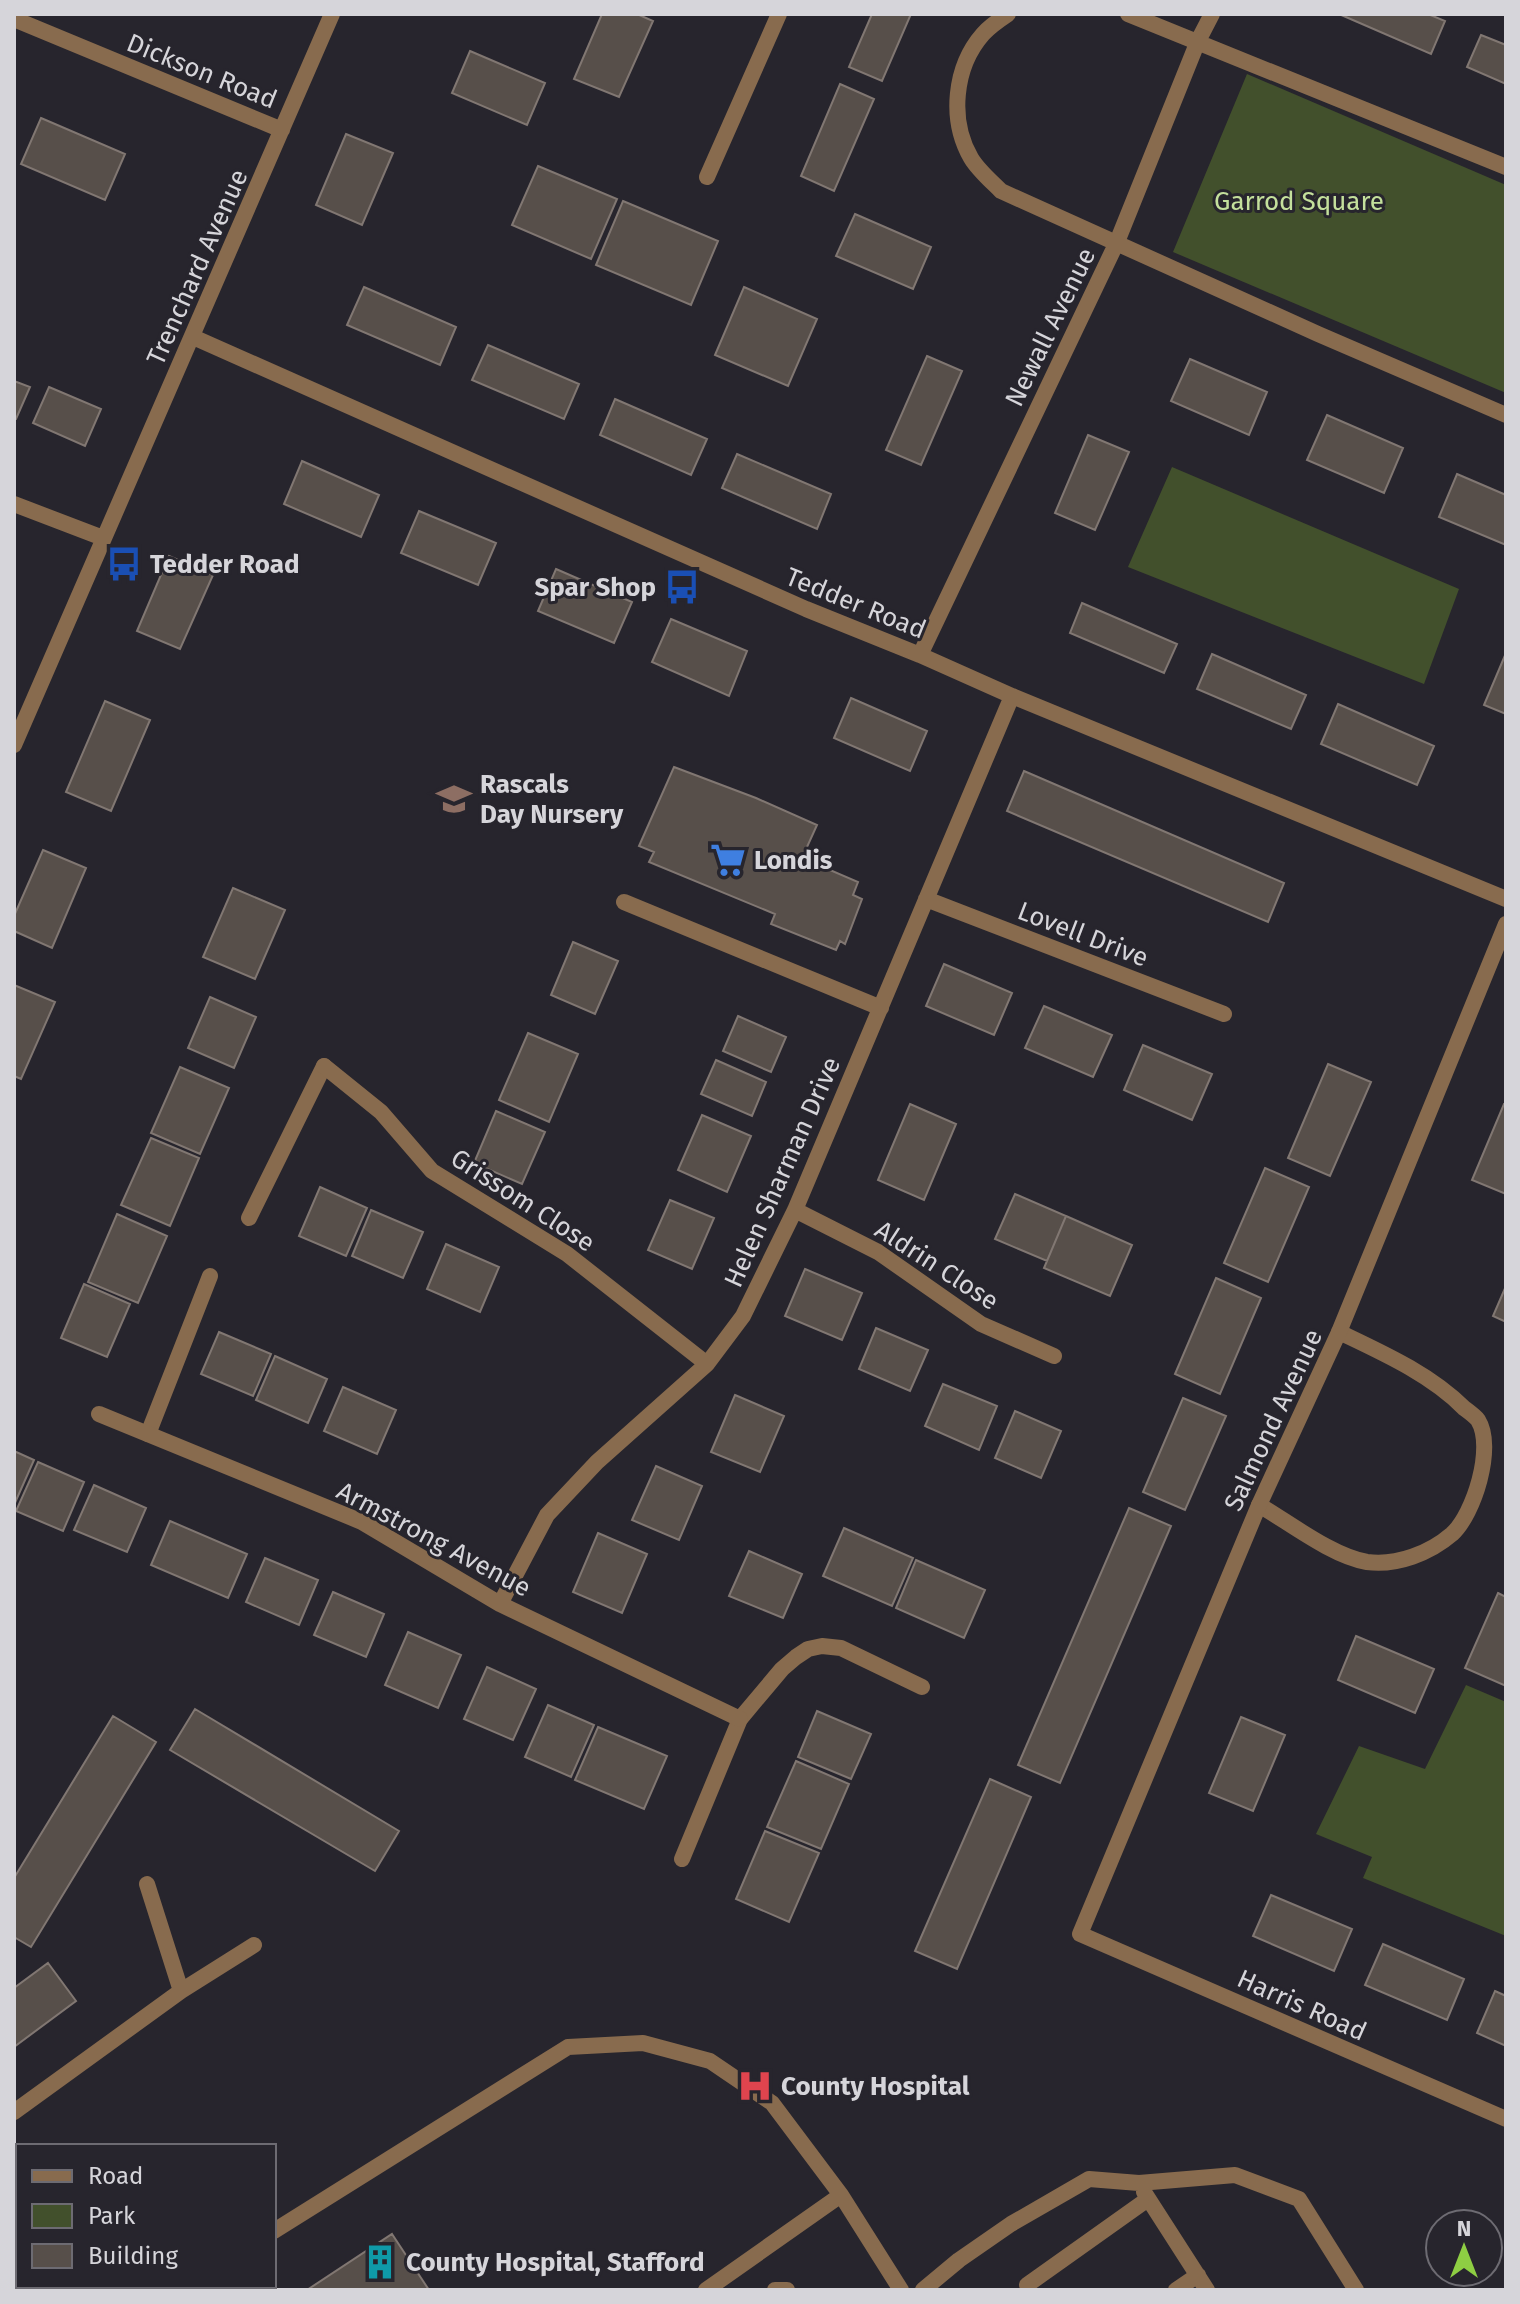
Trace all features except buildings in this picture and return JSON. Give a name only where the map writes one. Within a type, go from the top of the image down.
[{"type":"street","name":"Trenchard Avenue","points":[[15,740],[332,14]]},
{"type":"street","points":[[707,177],[779,14]]},
{"type":"street","points":[[1008,14],[984,32],[971,51],[958,85],[958,124],[971,159],[1001,191],[1506,415]]},
{"type":"street","points":[[1128,14],[1506,167]]},
{"type":"street","name":"Newall Avenue","points":[[920,655],[1117,242],[1198,41],[1212,14]]},
{"type":"street","name":"Dickson Road","points":[[14,19],[282,130]]},
{"type":"street","name":"Tedder Road","points":[[193,337],[806,609],[1506,899]]},
{"type":"street","points":[[14,504],[103,538]]},
{"type":"street","name":"Helen Sharman Drive","points":[[500,1604],[547,1515],[597,1462],[707,1364],[743,1316],[795,1210],[1012,696]]},
{"type":"street","name":"Lovell Drive","points":[[926,899],[1224,1014]]},
{"type":"street","points":[[624,902],[881,1008]]},
{"type":"street","name":"Salmond Avenue","points":[[1080,1934],[1259,1505],[1339,1332],[1506,924]]},
{"type":"street","name":"Grissom Close","points":[[249,1218],[324,1066],[381,1112],[432,1171],[567,1254],[707,1364]]},
{"type":"street","name":"Aldrin Close","points":[[795,1210],[878,1252],[981,1324],[1054,1356]]},
{"type":"street","points":[[148,1434],[210,1276]]},
{"type":"street","points":[[1259,1505],[1341,1553],[1368,1562],[1407,1559],[1434,1546],[1454,1532],[1468,1508],[1483,1464],[1484,1443],[1478,1421],[1434,1383],[1339,1332]]},
{"type":"street","name":"Armstrong Avenue","points":[[99,1414],[362,1522],[500,1604],[740,1719]]},
{"type":"street","points":[[682,1859],[740,1719],[782,1669],[808,1649],[822,1646],[841,1648],[922,1687]]},
{"type":"street","points":[[147,1884],[181,1991]]},
{"type":"street","name":"Harris Road","points":[[1080,1934],[1506,2119]]},
{"type":"street","points":[[14,2112],[181,1991],[254,1945]]},
{"type":"street","points":[[276,2230],[568,2047],[643,2043],[710,2061],[772,2103],[841,2195],[901,2290]]},
{"type":"street","points":[[923,2290],[959,2260],[1011,2224],[1089,2179],[1139,2183],[1235,2175],[1299,2199],[1356,2290]]},
{"type":"street","points":[[1139,2183],[1203,2283],[1176,2290]]},
{"type":"street","points":[[711,2288],[841,2195]]},
{"type":"street","points":[[1027,2285],[1148,2199]]},
{"type":"street","points":[[775,2290],[787,2290]]},
{"type":"green space","name":"Garrod Square","points":[[1247,74],[1506,185],[1506,393],[1173,252]]},
{"type":"green space","points":[[1172,467],[1459,589],[1424,684],[1128,567]]},
{"type":"green space","points":[[1466,1685],[1506,1702],[1506,1936],[1363,1878],[1372,1857],[1316,1834],[1359,1746],[1425,1769]]},
{"type":"place","name":"Tedder Road","points":[[124,564]]},
{"type":"place","name":"Spar Shop","points":[[682,587]]},
{"type":"place","name":"Rascals Day Nursery","points":[[454,799]]},
{"type":"place","name":"Londis","points":[[728,860]]},
{"type":"place","name":"County Hospital","points":[[755,2086]]},
{"type":"place","name":"County Hospital, Stafford","points":[[380,2262]]}]
